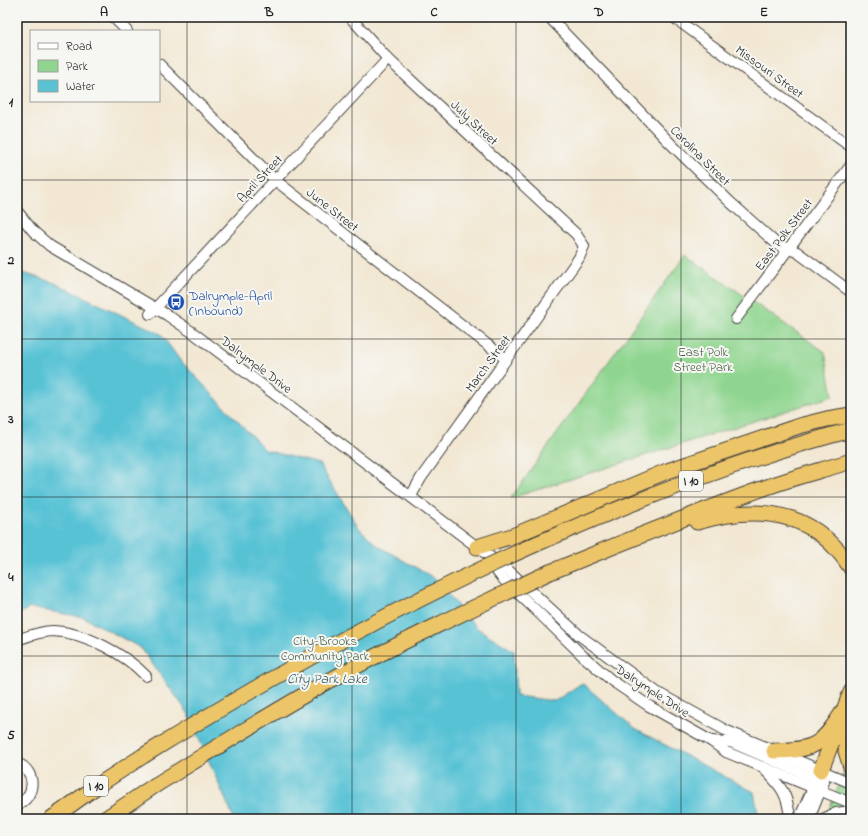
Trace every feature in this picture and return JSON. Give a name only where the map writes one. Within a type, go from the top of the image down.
[{"type":"highway","points":[[477,547],[515,535],[667,471],[794,428],[827,419],[851,415]]},
{"type":"highway","name":"I 10","points":[[51,819],[97,786],[242,694],[419,599],[536,544],[681,485],[797,445],[851,430]]},
{"type":"highway","name":"I 10","points":[[105,819],[154,786],[259,721],[334,679],[448,620],[550,572],[620,543],[765,488],[851,461]]},
{"type":"highway","points":[[620,543],[732,514],[766,512],[794,520],[812,529],[831,543],[851,568]]},
{"type":"highway","points":[[851,692],[847,717],[846,751],[851,767]]},
{"type":"highway","points":[[774,751],[796,750],[817,744],[847,717]]},
{"type":"highway","points":[[820,780],[847,717]]},
{"type":"street","points":[[113,17],[126,30]]},
{"type":"street","name":"July Street","points":[[350,17],[388,59],[576,234],[584,246]]},
{"type":"street","name":"Carolina Street","points":[[549,17],[671,144],[725,197],[778,245],[797,252],[851,292]]},
{"type":"street","name":"Missouri Street","points":[[673,17],[851,147]]},
{"type":"street","name":"April Street","points":[[152,311],[388,59]]},
{"type":"street","name":"June Street","points":[[160,65],[275,180],[506,359]]},
{"type":"street","name":"East Polk Street","points":[[736,319],[851,165]]},
{"type":"street","name":"Dalrymple Drive","points":[[17,211],[33,230],[50,246],[152,311],[192,332],[411,496],[509,571],[579,635],[652,689],[725,730],[774,751],[820,780],[851,804]]},
{"type":"street","name":"March Street","points":[[411,496],[421,478],[579,258],[584,246]]},
{"type":"street","name":"Dalrymple Drive","points":[[477,547],[502,578],[597,668],[643,702],[711,741],[726,752],[762,767],[820,780],[851,783]]},
{"type":"street","points":[[17,640],[52,631],[78,636],[106,647],[132,663],[146,676]]},
{"type":"street","points":[[711,741],[730,742],[820,780]]},
{"type":"street","points":[[17,763],[26,769],[32,782],[28,796],[17,805]]},
{"type":"street","points":[[762,767],[782,788],[789,807],[790,819]]},
{"type":"street","points":[[799,819],[820,780]]},
{"type":"street","points":[[809,819],[820,780]]},
{"type":"street","points":[[823,819],[836,813],[851,811]]},
{"type":"green space","name":"East Polk Street Park","points":[[685,255],[825,352],[833,396],[511,498]]},
{"type":"green space","points":[[851,756],[851,819],[825,819]]},
{"type":"water","name":"City Park Lake","points":[[17,271],[55,283],[161,334],[179,359],[265,450],[319,464],[359,528],[378,546],[434,578],[477,628],[514,651],[516,696],[555,701],[582,683],[635,729],[754,792],[759,819],[234,819],[188,713],[141,648],[83,617],[30,608],[17,615]]},
{"type":"place","name":"Dalrymple-April (Inbound)","points":[[176,302]]},
{"type":"park label","name":"City-Brooks Community Park","points":[[325,648]]}]
